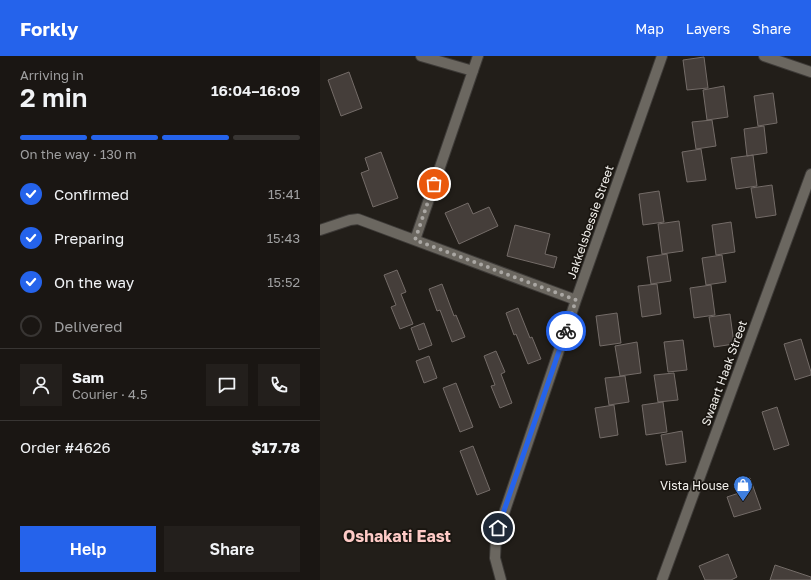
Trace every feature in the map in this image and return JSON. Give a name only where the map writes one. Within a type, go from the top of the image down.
[{"type":"street","points":[[421,56],[473,71]]},
{"type":"street","points":[[415,240],[478,56]]},
{"type":"street","name":"Jakkelsbessie Street","points":[[501,580],[495,558],[496,537],[576,300],[662,56]]},
{"type":"street","points":[[764,56],[811,72]]},
{"type":"street","name":"Swaart Haak Street","points":[[662,580],[811,174]]},
{"type":"street","points":[[320,230],[350,220],[358,219],[576,300]]},
{"type":"building","points":[[704,57],[708,88],[687,90],[683,60]]},
{"type":"building","points":[[349,72],[362,108],[341,116],[328,80]]},
{"type":"building","points":[[724,86],[728,117],[707,120],[703,90]]},
{"type":"building","points":[[773,93],[777,123],[758,126],[754,96]]},
{"type":"building","points":[[712,120],[716,146],[696,149],[692,122]]},
{"type":"building","points":[[764,126],[767,153],[747,156],[744,129]]},
{"type":"building","points":[[701,149],[706,180],[687,182],[682,152]]},
{"type":"building","points":[[381,152],[398,198],[373,207],[361,173],[369,170],[365,158]]},
{"type":"building","points":[[753,155],[757,186],[736,189],[731,158]]},
{"type":"building","points":[[772,185],[776,215],[756,218],[751,188]]},
{"type":"building","points":[[659,191],[664,222],[643,225],[639,194]]},
{"type":"building","points":[[468,203],[473,214],[489,207],[498,226],[459,244],[445,213]]},
{"type":"building","points":[[679,221],[683,251],[662,254],[658,224]]},
{"type":"building","points":[[731,222],[735,252],[716,255],[712,225]]},
{"type":"building","points":[[515,225],[550,234],[545,254],[557,257],[554,268],[507,256]]},
{"type":"building","points":[[667,254],[671,281],[651,284],[647,257]]},
{"type":"building","points":[[722,255],[726,282],[706,285],[702,258]]},
{"type":"building","points":[[397,270],[406,292],[401,294],[413,324],[400,329],[391,307],[396,305],[384,275]]},
{"type":"building","points":[[442,284],[454,316],[456,315],[465,337],[452,342],[440,310],[437,311],[429,289]]},
{"type":"building","points":[[657,284],[661,314],[642,317],[638,286]]},
{"type":"building","points":[[711,285],[715,315],[694,318],[690,288]]},
{"type":"building","points":[[518,308],[530,338],[532,337],[541,359],[528,364],[516,334],[514,335],[506,313]]},
{"type":"building","points":[[617,313],[621,343],[600,346],[596,316]]},
{"type":"building","points":[[730,314],[734,344],[714,347],[709,317]]},
{"type":"building","points":[[424,323],[432,345],[419,350],[411,328]]},
{"type":"building","points":[[801,339],[811,375],[795,380],[784,344]]},
{"type":"building","points":[[683,340],[687,370],[668,372],[664,342]]},
{"type":"building","points":[[637,342],[641,373],[620,376],[615,346]]},
{"type":"building","points":[[496,351],[505,372],[501,374],[512,403],[500,408],[491,386],[495,385],[484,356]]},
{"type":"building","points":[[429,356],[437,378],[424,383],[416,361]]},
{"type":"building","points":[[674,373],[678,400],[658,402],[654,375]]},
{"type":"building","points":[[625,376],[629,402],[609,405],[605,378]]},
{"type":"building","points":[[456,383],[473,427],[460,432],[443,388]]},
{"type":"building","points":[[663,402],[667,432],[646,435],[642,405]]},
{"type":"building","points":[[614,405],[618,435],[600,438],[595,408]]},
{"type":"building","points":[[777,407],[789,445],[774,450],[762,412]]},
{"type":"building","points":[[682,431],[686,462],[666,465],[661,435]]},
{"type":"building","points":[[473,446],[490,490],[477,495],[460,451]]},
{"type":"building","points":[[750,478],[761,509],[734,517],[727,497],[739,493],[735,483]]},
{"type":"building","points":[[728,554],[737,577],[731,580],[705,580],[699,566]]},
{"type":"building","points":[[775,565],[811,577],[811,580],[770,580]]},
{"type":"way so far","points":[[434,184],[415,240],[576,300],[566,331]]},
{"type":"place","name":"Vista House","points":[[743,502]]},
{"type":"district","name":"Oshakati East","points":[[397,536]]},
{"type":"route","points":[[498,528],[566,331]]}]
